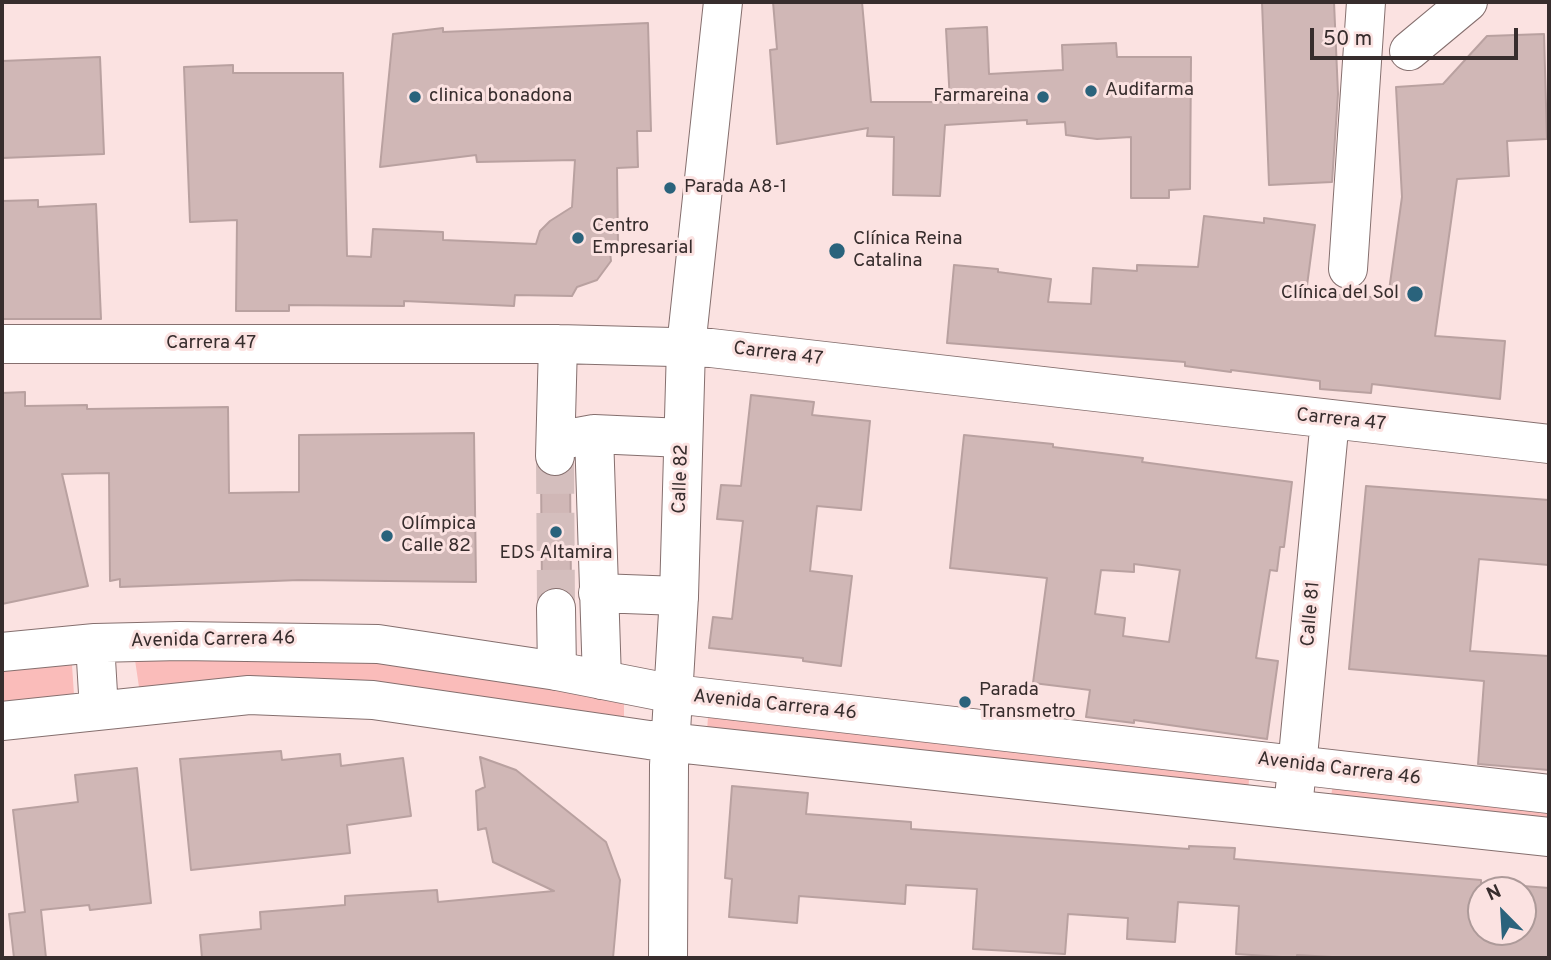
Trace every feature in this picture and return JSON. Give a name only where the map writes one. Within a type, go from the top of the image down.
[{"type":"main road","name":"Calle 82","points":[[668,958],[671,743],[679,596],[686,347],[723,2]]},
{"type":"main road","points":[[1348,269],[1366,2]]},
{"type":"main road","points":[[1409,51],[1468,2]]},
{"type":"main road","name":"Carrera 47","points":[[2,344],[558,344],[686,347],[1549,444]]},
{"type":"main road","points":[[558,344],[556,449],[594,434],[683,438]]},
{"type":"main road","name":"Calle 81","points":[[1293,809],[1330,419]]},
{"type":"main road","points":[[594,434],[602,680]]},
{"type":"main road","points":[[598,593],[679,596]]},
{"type":"main road","points":[[556,608],[557,671]]},
{"type":"main road","name":"Avenida Carrera 46","points":[[2,652],[95,643],[261,640],[378,644],[557,671],[674,694],[1549,794]]},
{"type":"main road","points":[[95,643],[99,710]]},
{"type":"main road","points":[[2,721],[191,699],[301,695],[373,700],[671,743],[1549,837]]},
{"type":"shaded area","points":[[334,657],[624,699],[624,723],[139,687],[135,660]]},
{"type":"shaded area","points":[[72,665],[74,695],[2,702],[2,671]]},
{"type":"shaded area","points":[[708,717],[1249,779],[1248,794],[707,731]]},
{"type":"shaded area","points":[[1333,783],[1549,806],[1549,820],[1331,797]]},
{"type":"building","points":[[773,2],[862,2],[871,102],[950,102],[946,29],[987,27],[989,74],[1063,70],[1062,45],[1116,43],[1117,57],[1191,57],[1190,189],[1169,190],[1169,198],[1131,198],[1131,137],[1097,139],[1066,135],[1065,122],[1027,124],[1027,120],[945,125],[940,196],[893,195],[894,137],[867,136],[868,128],[777,144],[770,50],[777,49]]},
{"type":"building","points":[[1262,2],[1334,2],[1338,94],[1332,182],[1269,185]]},
{"type":"building","points":[[648,23],[651,131],[637,131],[638,167],[617,168],[618,245],[610,252],[611,261],[597,280],[577,287],[572,296],[515,295],[514,306],[404,301],[404,306],[289,305],[289,311],[236,311],[237,220],[190,222],[184,67],[233,65],[233,73],[343,73],[347,256],[371,257],[373,229],[443,232],[443,240],[536,244],[540,231],[572,207],[575,160],[477,162],[476,155],[380,167],[393,34],[443,28],[443,32]]},
{"type":"building","points":[[1544,34],[1547,139],[1507,141],[1509,176],[1457,179],[1435,336],[1505,341],[1500,399],[1372,384],[1371,393],[1320,389],[1320,381],[1185,366],[1185,362],[947,343],[954,265],[998,269],[998,272],[1051,279],[1048,302],[1091,304],[1093,268],[1137,271],[1137,265],[1198,267],[1204,216],[1264,223],[1264,218],[1315,225],[1306,293],[1388,298],[1402,197],[1396,87],[1443,84],[1487,36]]},
{"type":"building","points":[[100,57],[104,154],[2,158],[2,61]]},
{"type":"building","points":[[38,200],[38,207],[96,204],[101,319],[2,319],[2,201]]},
{"type":"building","points":[[25,392],[25,406],[87,405],[87,409],[228,407],[229,493],[299,492],[299,435],[474,433],[476,582],[299,580],[120,587],[120,579],[110,581],[109,473],[62,474],[88,586],[2,604],[2,393]]},
{"type":"building","points":[[751,395],[814,402],[812,415],[870,421],[861,510],[817,506],[810,571],[852,576],[841,666],[803,661],[803,658],[709,648],[713,617],[732,619],[743,521],[717,519],[721,485],[741,486]]},
{"type":"building","points":[[964,435],[1053,444],[1053,447],[1143,458],[1142,462],[1292,482],[1284,547],[1280,547],[1277,571],[1270,570],[1256,658],[1278,661],[1267,739],[1134,720],[1134,723],[1086,717],[1090,690],[1033,683],[1047,578],[950,568]],"holes":[[[1134,564],[1180,570],[1169,642],[1123,636],[1125,618],[1095,614],[1101,570],[1134,572]]]},
{"type":"building","name":"EDS Altamira","points":[[570,471],[571,593],[556,586],[542,592],[541,472],[555,478]]},
{"type":"building","points":[[1366,486],[1549,500],[1549,565],[1479,559],[1470,651],[1549,656],[1549,770],[1478,764],[1484,681],[1349,669]]},
{"type":"building","points":[[281,751],[282,760],[340,754],[341,766],[403,758],[411,816],[347,825],[350,853],[191,870],[180,759]]},
{"type":"building","points":[[480,757],[516,770],[606,842],[620,880],[613,958],[202,958],[200,935],[261,929],[260,912],[345,905],[345,896],[437,890],[438,902],[554,891],[493,862],[486,828],[478,830],[476,791],[485,787]]},
{"type":"building","points":[[137,768],[151,903],[90,910],[89,905],[41,910],[46,958],[14,958],[9,914],[25,912],[13,810],[78,802],[75,775]]},
{"type":"building","points":[[732,786],[808,793],[806,814],[911,822],[911,829],[1189,849],[1189,846],[1235,848],[1234,859],[1467,879],[1467,946],[1537,946],[1537,887],[1549,888],[1549,958],[1350,958],[1297,955],[1297,958],[1236,954],[1239,906],[1178,902],[1175,942],[1127,939],[1128,918],[1068,914],[1065,954],[973,949],[977,889],[906,885],[905,904],[799,896],[797,923],[729,917],[732,879],[725,878]]},
{"type":"tunnel","points":[[555,456],[556,608]]},
{"type":"place","name":"Audifarma","points":[[1091,91]]},
{"type":"place","name":"clinica bonadona","points":[[415,97]]},
{"type":"place","name":"Farmareina","points":[[1043,97]]},
{"type":"place","name":"Parada A8-1","points":[[670,188]]},
{"type":"place","name":"Centro Empresarial","points":[[578,238]]},
{"type":"place","name":"Clínica Reina Catalina","points":[[837,251]]},
{"type":"place","name":"Clínica del Sol","points":[[1415,294]]},
{"type":"place","name":"EDS Altamira","points":[[556,532]]},
{"type":"place","name":"Olímpica Calle 82","points":[[387,536]]},
{"type":"place","name":"Parada Transmetro","points":[[965,702]]}]
